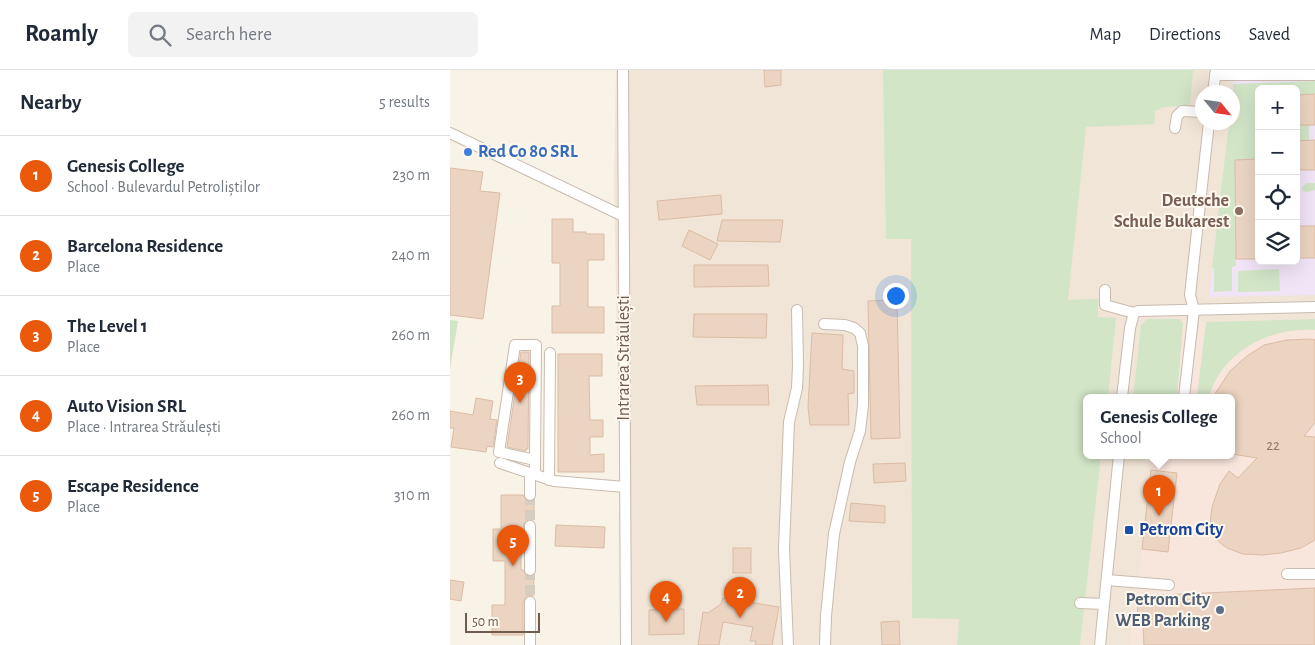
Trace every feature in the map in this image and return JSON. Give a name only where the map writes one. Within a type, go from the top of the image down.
[{"type":"street","name":"Intrarea Străulești","points":[[623,70],[626,645]]},
{"type":"street","points":[[1216,73],[1315,75]]},
{"type":"street","points":[[1175,128],[1177,116],[1182,111],[1195,112]]},
{"type":"street","points":[[1184,394],[1194,310],[1190,295],[1208,130]]},
{"type":"street","points":[[450,133],[623,216]]},
{"type":"street","points":[[1106,290],[1105,305],[1134,313],[1138,311],[1315,307]]},
{"type":"street","points":[[788,645],[784,548],[788,430],[796,388],[798,365],[797,310]]},
{"type":"street","points":[[1122,394],[1130,328],[1134,313]]},
{"type":"street","points":[[824,324],[844,325],[854,328],[860,333],[863,346],[864,385],[864,405],[860,431],[850,462],[834,534],[825,645]]},
{"type":"street","points":[[530,495],[535,460],[536,345],[515,344],[499,452],[535,460]]},
{"type":"street","points":[[549,480],[550,353]]},
{"type":"street","points":[[1100,645],[1119,459]]},
{"type":"street","points":[[1119,467],[1124,459]]},
{"type":"street","points":[[500,463],[549,480],[625,487]]},
{"type":"street","points":[[530,526],[530,570]]},
{"type":"street","points":[[1287,574],[1315,574]]},
{"type":"street","points":[[1107,580],[1169,585]]},
{"type":"street","points":[[530,602],[530,645]]},
{"type":"street","points":[[1080,602],[1104,604]]},
{"type":"shaded area","points":[[616,70],[1315,70],[1315,645],[620,645],[619,447],[614,181]]},
{"type":"shaded area","name":"Deutsche Schule Bukarest","points":[[1235,70],[1315,70],[1315,295],[1209,297],[1228,130],[1240,130],[1240,85],[1233,85]]},
{"type":"shaded area","name":"Petrom City","points":[[1147,319],[1179,319],[1206,322],[1315,319],[1315,645],[1129,645],[1142,549],[1168,552],[1177,473],[1151,470],[1144,459],[1235,459],[1235,394],[1133,394],[1141,325]]},
{"type":"green space","points":[[883,70],[1193,70],[1190,105],[1164,107],[1155,111],[1154,124],[1086,127],[1068,300],[1098,299],[1098,317],[1116,318],[1108,394],[1083,394],[1083,459],[1101,459],[1080,645],[957,645],[959,619],[912,618],[911,239],[886,239]]},
{"type":"green space","points":[[1315,81],[1315,94],[1300,95],[1300,85],[1255,85],[1255,159],[1235,160],[1236,266],[1232,267],[1232,291],[1214,292],[1214,268],[1212,268],[1228,130],[1240,130],[1240,85],[1233,84]]},
{"type":"green space","points":[[1300,125],[1309,125],[1309,140],[1300,141]]},
{"type":"green space","points":[[1307,183],[1315,183],[1315,190],[1303,191],[1301,188]]},
{"type":"green space","points":[[1279,269],[1280,291],[1238,292],[1238,271]]},
{"type":"green space","points":[[1147,319],[1179,319],[1183,323],[1177,394],[1133,394],[1141,325]]},
{"type":"green space","points":[[1315,319],[1315,330],[1281,333],[1250,345],[1236,355],[1225,367],[1215,381],[1210,394],[1197,394],[1206,322]]},
{"type":"green space","points":[[450,320],[458,321],[450,369]]},
{"type":"building","points":[[764,70],[781,70],[781,85],[765,87]]},
{"type":"building","points":[[1315,94],[1315,125],[1300,125],[1300,95]]},
{"type":"building","points":[[1315,140],[1315,170],[1300,170],[1300,141]]},
{"type":"building","points":[[1255,159],[1255,259],[1236,259],[1235,160]]},
{"type":"building","points":[[450,168],[483,172],[480,191],[500,193],[483,319],[450,315]]},
{"type":"building","points":[[721,195],[722,214],[659,220],[657,201]]},
{"type":"building","points":[[552,219],[573,219],[573,232],[604,234],[604,260],[588,260],[588,307],[604,307],[604,333],[552,333],[552,306],[560,306],[560,263],[552,263]]},
{"type":"building","points":[[722,220],[783,220],[780,242],[717,241]]},
{"type":"building","points":[[1300,226],[1315,226],[1315,258],[1300,258]]},
{"type":"building","points":[[689,230],[718,244],[710,260],[682,246]]},
{"type":"building","points":[[694,265],[768,265],[769,286],[694,287]]},
{"type":"building","points":[[897,300],[900,438],[871,439],[868,301]]},
{"type":"building","points":[[694,314],[767,314],[766,338],[693,337]]},
{"type":"building","points":[[812,333],[843,335],[842,369],[854,371],[854,393],[848,394],[849,425],[810,425],[808,407]]},
{"type":"building","points":[[1287,340],[1315,340],[1315,423],[1304,436],[1315,437],[1315,540],[1301,548],[1281,553],[1263,555],[1243,554],[1227,548],[1213,535],[1210,524],[1212,507],[1220,484],[1229,471],[1238,478],[1257,458],[1235,454],[1235,394],[1215,394],[1230,371],[1247,356],[1264,345]]},
{"type":"building","points":[[521,352],[529,352],[528,449],[526,451],[507,447]]},
{"type":"building","points":[[558,354],[602,354],[602,376],[589,376],[590,420],[603,420],[603,437],[590,437],[590,455],[604,454],[604,472],[558,472]]},
{"type":"building","points":[[768,385],[769,405],[697,405],[695,386]]},
{"type":"building","points":[[476,398],[493,401],[490,419],[497,420],[493,447],[487,446],[486,452],[451,447],[454,428],[450,428],[450,411],[473,415]]},
{"type":"building","points":[[905,463],[906,481],[874,483],[873,464]]},
{"type":"building","points":[[1151,470],[1177,473],[1168,552],[1142,549]]},
{"type":"building","points":[[501,495],[523,495],[527,501],[534,500],[534,520],[530,519],[524,523],[523,547],[521,547],[521,570],[527,576],[534,576],[533,596],[527,596],[523,602],[523,635],[492,635],[492,605],[505,605],[505,561],[493,561],[493,529],[501,529]]},
{"type":"building","points":[[851,503],[885,506],[885,523],[849,521]]},
{"type":"building","points":[[556,525],[605,527],[604,548],[555,546]]},
{"type":"building","points":[[733,548],[751,548],[751,573],[733,573]]},
{"type":"building","points":[[450,580],[464,582],[461,601],[450,599]]},
{"type":"building","name":"Petrom City WEB Parking","points":[[1315,588],[1315,645],[1144,645],[1143,625],[1136,625],[1139,596]]},
{"type":"building","points":[[723,598],[779,607],[772,645],[755,645],[756,641],[750,641],[753,627],[723,622],[719,645],[698,645],[703,612],[708,613],[721,604]]},
{"type":"building","points":[[684,609],[684,634],[649,635],[649,610]]},
{"type":"building","points":[[899,621],[900,645],[882,645],[881,622]]},
{"type":"tunnel","points":[[530,495],[530,526]]},
{"type":"tunnel","points":[[530,570],[530,602]]},
{"type":"place","name":"Red Co 80 SRL","points":[[468,152]]},
{"type":"place","name":"Deutsche Schule Bukarest","points":[[1239,211]]},
{"type":"place","name":"The Level 1","points":[[520,403]]},
{"type":"place","name":"Genesis College","points":[[1159,516]]},
{"type":"place","name":"Petrom City","points":[[1129,530]]},
{"type":"place","name":"Escape Residence","points":[[513,566]]},
{"type":"place","name":"Petrom City WEB Parking","points":[[1220,610]]},
{"type":"place","name":"Barcelona Residence","points":[[740,618]]},
{"type":"place","name":"Auto Vision SRL","points":[[666,622]]}]
